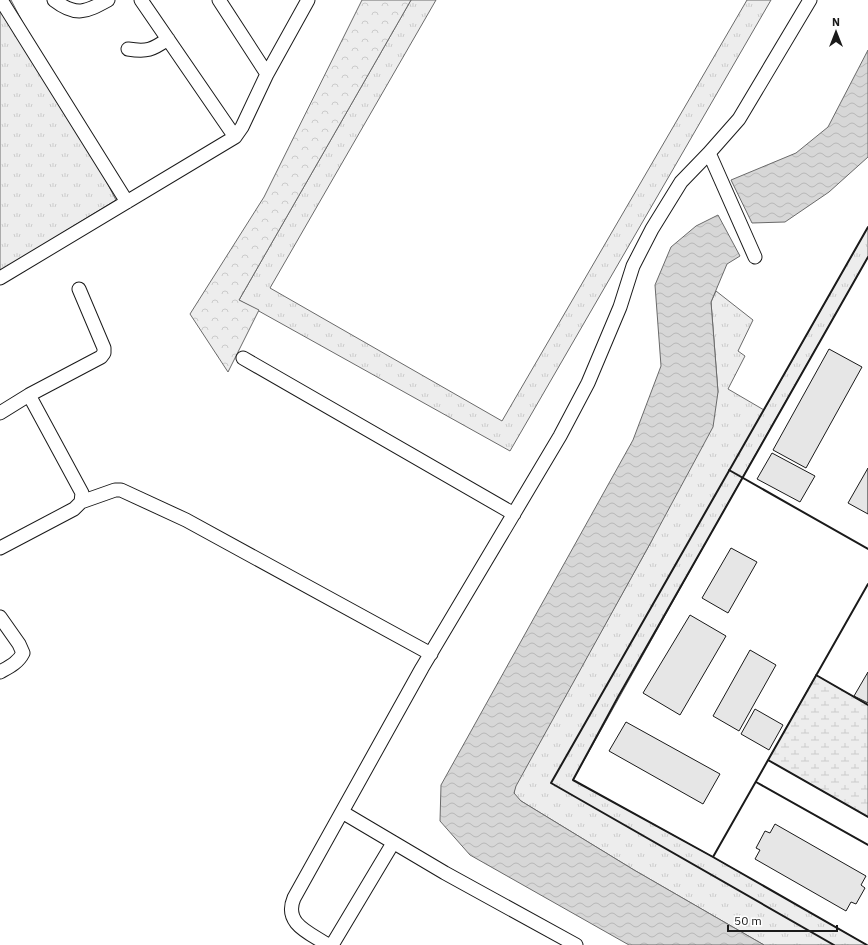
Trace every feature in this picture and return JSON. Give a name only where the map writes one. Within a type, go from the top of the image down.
[{"type":"street","points":[[1,0],[127,202]]},
{"type":"street","points":[[54,0],[62,6],[81,12],[90,10],[108,0]]},
{"type":"street","points":[[141,0],[235,137]]},
{"type":"street","points":[[219,0],[267,74]]},
{"type":"street","points":[[0,278],[235,137],[242,127],[267,74],[308,0]]},
{"type":"street","points":[[328,945],[297,925],[294,920],[291,905],[431,654],[560,436],[588,383],[620,307],[633,266],[652,229],[681,182],[739,119],[810,0]]},
{"type":"street","points":[[128,49],[141,51],[151,49],[168,39]]},
{"type":"street","points":[[709,153],[755,257]]},
{"type":"street","points":[[0,413],[29,395],[101,357],[104,353],[104,348],[79,289]]},
{"type":"street","points":[[243,358],[514,514]]},
{"type":"street","points":[[29,395],[82,493],[81,502]]},
{"type":"street","points":[[0,548],[74,508],[81,502],[115,490],[121,490],[186,520],[431,654]]},
{"type":"street","points":[[0,617],[19,644],[23,653],[15,663],[0,672]]},
{"type":"street","points":[[342,812],[445,874],[576,945]]},
{"type":"street","points":[[332,945],[393,842]]},
{"type":"green space","points":[[0,0],[11,0],[116,200],[0,271]]},
{"type":"green space","points":[[362,0],[411,0],[239,300],[259,310],[228,372],[190,314],[264,197]]},
{"type":"green space","points":[[411,0],[436,0],[270,288],[502,421],[747,0],[771,0],[510,451],[239,300]]},
{"type":"green space","points":[[868,227],[868,257],[573,780],[713,857],[867,945],[764,945],[634,870],[521,801],[514,794],[515,786],[651,542],[718,392],[711,302],[716,291],[753,320],[738,351],[745,356],[728,389],[764,410]]},
{"type":"green space","points":[[816,675],[868,705],[868,817],[768,760]]},
{"type":"water","points":[[868,50],[868,157],[829,192],[785,222],[752,223],[731,180],[796,153],[828,127]]},
{"type":"water","points":[[718,215],[740,256],[727,264],[711,302],[718,392],[713,427],[516,786],[514,793],[521,801],[634,870],[764,945],[629,945],[470,855],[440,821],[441,785],[633,440],[661,366],[655,285],[671,247],[696,226]]},
{"type":"building","points":[[829,349],[862,367],[806,468],[773,450]]},
{"type":"building","points":[[772,453],[815,476],[800,502],[757,479]]},
{"type":"building","points":[[868,468],[868,514],[848,503]]},
{"type":"building","points":[[731,548],[757,562],[728,613],[702,598]]},
{"type":"building","points":[[690,615],[726,636],[680,715],[643,693]]},
{"type":"building","points":[[750,650],[776,665],[739,731],[713,716]]},
{"type":"building","points":[[868,672],[868,703],[854,696]]},
{"type":"building","points":[[755,709],[783,725],[769,750],[741,734]]},
{"type":"building","points":[[626,722],[720,774],[703,804],[609,751]]},
{"type":"building","points":[[775,824],[866,876],[861,885],[865,888],[856,904],[851,902],[846,911],[755,859],[760,850],[756,848],[765,831],[770,833]]},
{"type":"wall","points":[[834,945],[551,783],[868,227]]},
{"type":"wall","points":[[867,945],[713,857],[573,780],[618,697],[868,257]]},
{"type":"wall","points":[[729,470],[868,549]]},
{"type":"wall","points":[[713,857],[868,584]]},
{"type":"wall","points":[[816,675],[868,705]]},
{"type":"wall","points":[[768,760],[868,817]]},
{"type":"wall","points":[[756,782],[868,845]]}]
